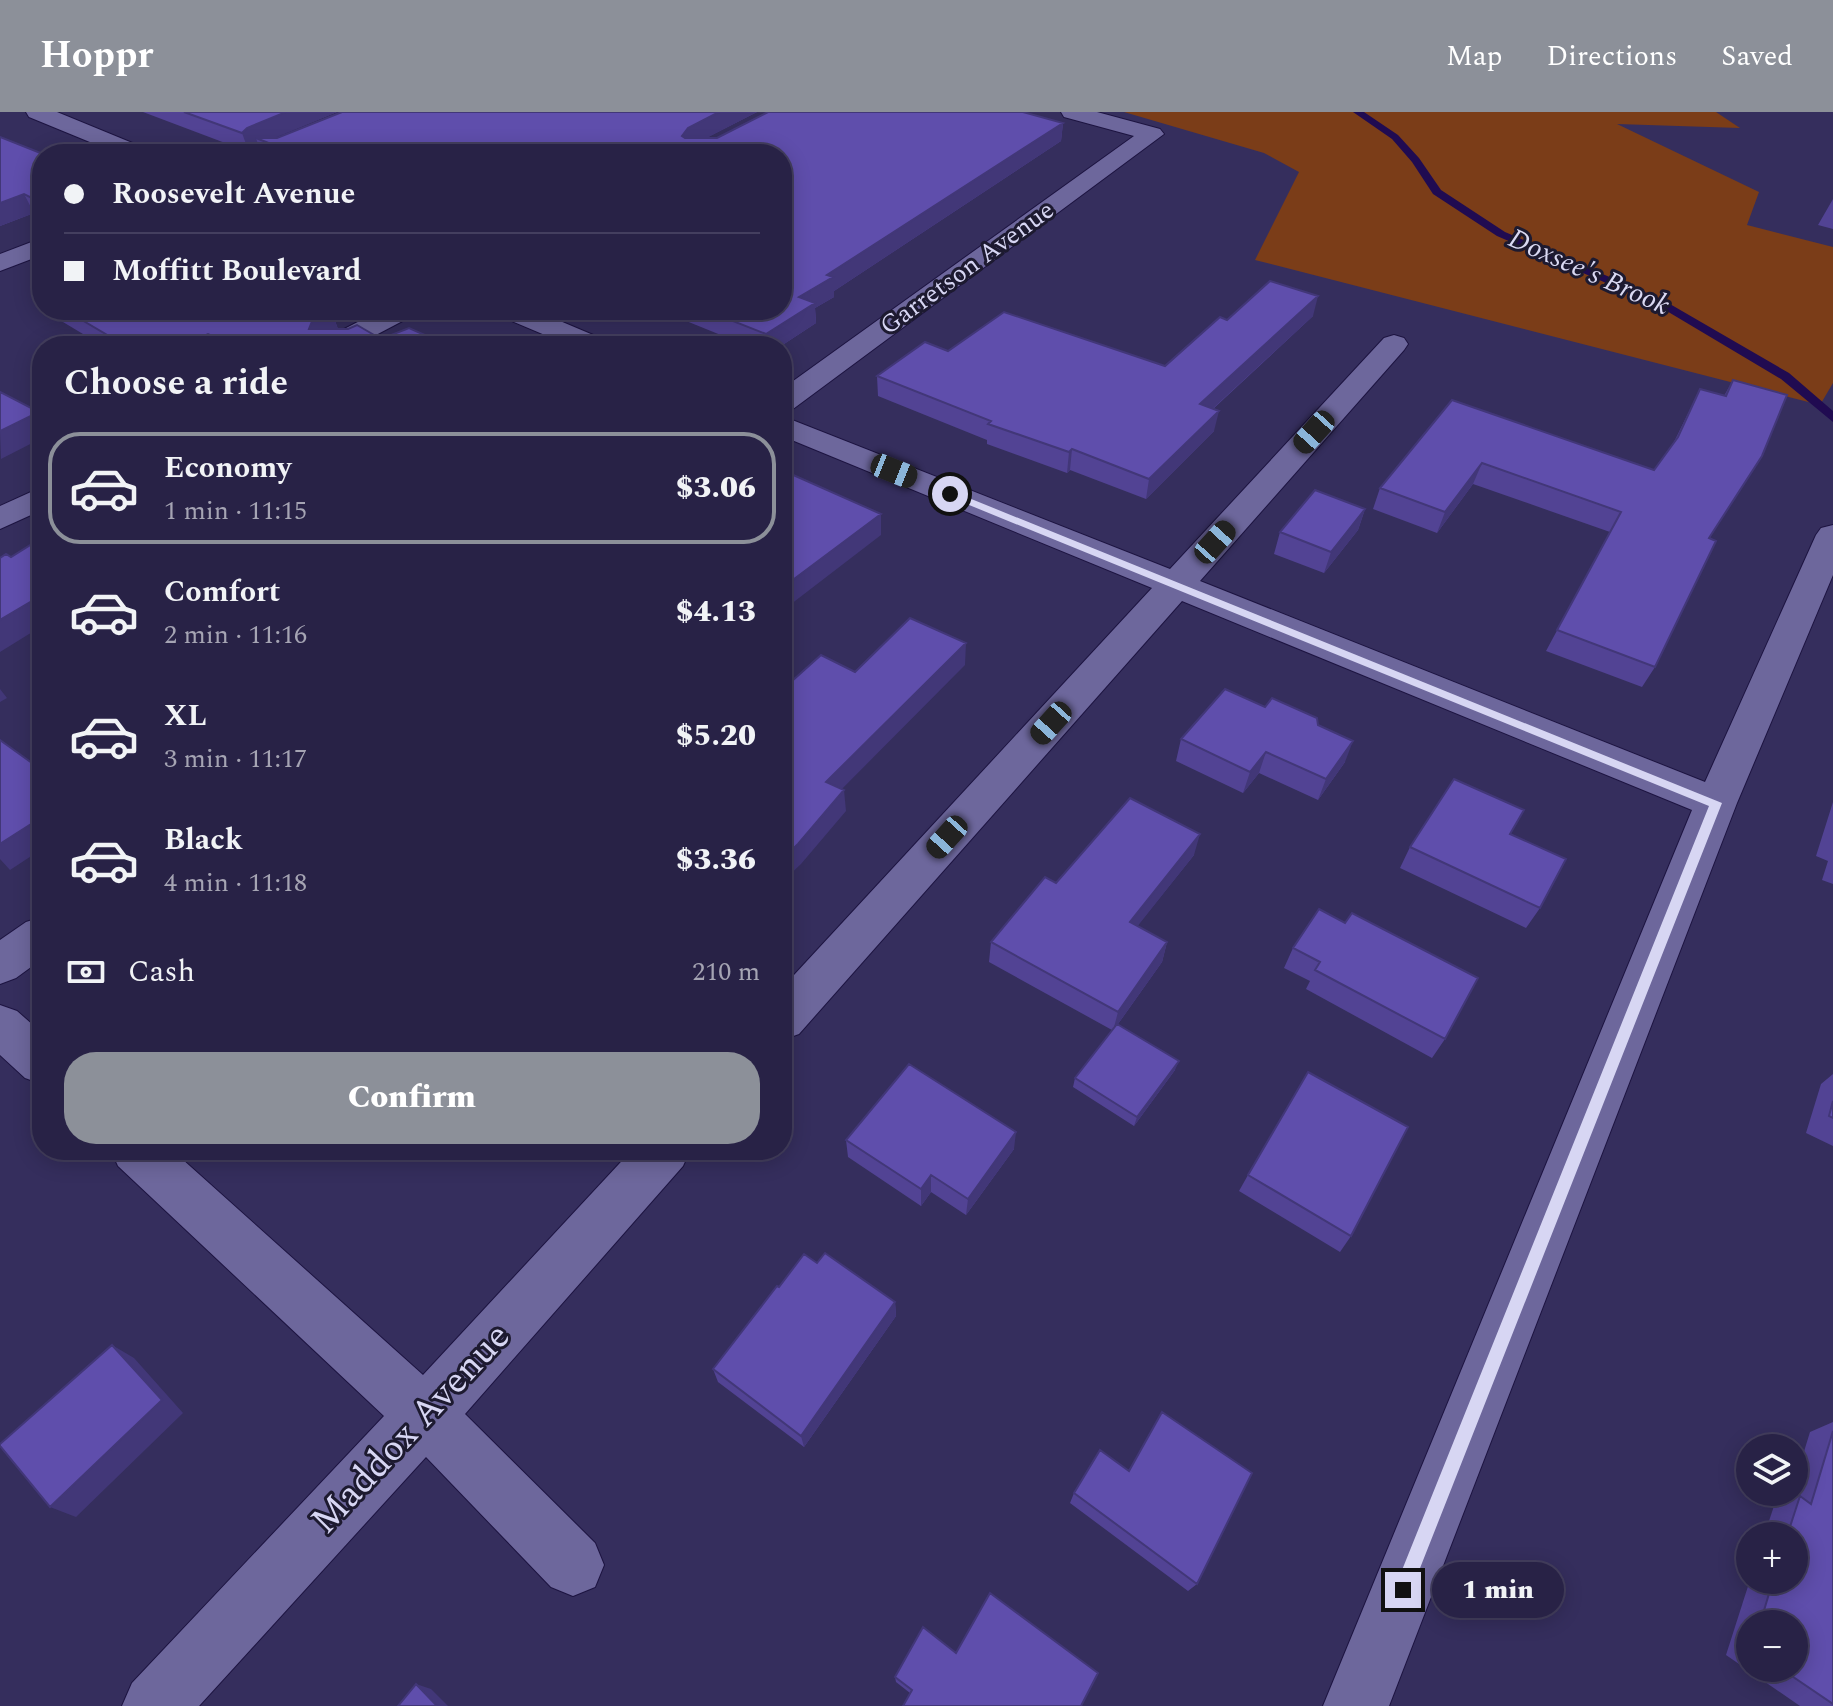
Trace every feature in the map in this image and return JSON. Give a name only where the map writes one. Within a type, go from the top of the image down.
[{"type":"street","points":[[37,112],[115,144]]},
{"type":"street","name":"Garretson Avenue","points":[[792,396],[1152,134],[1072,112]]},
{"type":"street","points":[[0,263],[32,250]]},
{"type":"street","points":[[352,336],[383,320]]},
{"type":"street","points":[[534,320],[571,336]]},
{"type":"street","points":[[792,1009],[1394,344]]},
{"type":"street","points":[[792,429],[1716,803]]},
{"type":"street","points":[[0,519],[32,502]]},
{"type":"street","points":[[1356,1706],[1716,803],[1833,535]]},
{"type":"street","points":[[0,965],[32,942]]},
{"type":"street","points":[[0,1025],[32,1054]]},
{"type":"street","points":[[147,1160],[425,1415],[573,1565]]},
{"type":"street","name":"Maddox Avenue","points":[[155,1706],[656,1160]]},
{"type":"shaded area","points":[[1124,112],[1716,112],[1740,128],[1617,124],[1759,192],[1747,225],[1833,247],[1833,383],[1820,405],[1255,260],[1299,172],[1264,153]]},
{"type":"building","points":[[184,112],[286,112],[242,133]]},
{"type":"building","points":[[342,112],[719,112],[688,128],[682,136],[685,138],[717,138],[768,112],[1023,112],[1063,123],[827,275],[833,277],[799,297],[815,303],[792,318],[792,144],[271,144],[256,138],[277,138]]},
{"type":"building","points":[[0,137],[32,150],[32,198],[24,194],[0,203]]},
{"type":"building","points":[[1270,281],[1318,296],[1200,404],[1219,411],[1149,479],[1072,449],[1069,452],[988,424],[991,421],[877,376],[925,342],[948,351],[1004,312],[1165,366],[1220,317],[1227,320]]},
{"type":"building","points":[[82,320],[313,320],[309,329],[348,329],[357,325],[376,336],[208,334],[109,336]]},
{"type":"building","points":[[730,320],[788,320],[766,334]]},
{"type":"building","points":[[409,328],[427,336],[389,336]]},
{"type":"building","points":[[1733,380],[1787,395],[1762,456],[1709,538],[1716,541],[1655,667],[1557,630],[1621,512],[1482,463],[1445,512],[1380,488],[1452,400],[1654,470],[1678,437],[1700,389],[1726,396]]},
{"type":"building","points":[[0,392],[32,408],[32,415],[0,431]]},
{"type":"building","points":[[792,474],[881,514],[792,581]]},
{"type":"building","points":[[1315,490],[1365,509],[1331,552],[1280,532]]},
{"type":"building","points":[[32,544],[32,601],[0,620],[0,558],[6,554],[11,557]]},
{"type":"building","points":[[910,618],[966,643],[826,782],[844,790],[792,850],[792,681],[821,655],[855,672]]},
{"type":"building","points":[[1225,689],[1265,707],[1272,698],[1317,718],[1318,725],[1353,741],[1326,779],[1266,752],[1250,772],[1181,739]]},
{"type":"building","points":[[0,740],[32,763],[32,823],[0,844]]},
{"type":"building","points":[[1454,779],[1524,810],[1510,834],[1566,859],[1540,908],[1410,847]]},
{"type":"building","points":[[1130,798],[1200,834],[1130,922],[1167,942],[1118,1012],[991,942],[1045,877],[1056,883]]},
{"type":"building","points":[[1319,909],[1345,923],[1352,913],[1478,978],[1445,1039],[1315,970],[1320,962],[1293,948]]},
{"type":"building","points":[[1117,1024],[1179,1061],[1137,1117],[1075,1078]]},
{"type":"building","points":[[909,1064],[1016,1132],[968,1199],[931,1175],[921,1189],[846,1140]]},
{"type":"building","points":[[1308,1072],[1408,1127],[1351,1236],[1248,1175]]},
{"type":"building","points":[[825,1253],[895,1302],[801,1436],[713,1369],[804,1254],[817,1263]]},
{"type":"building","points":[[112,1345],[162,1400],[50,1507],[0,1444]]},
{"type":"building","points":[[1162,1412],[1252,1473],[1197,1584],[1074,1493],[1100,1450],[1129,1471]]},
{"type":"building","points":[[1833,1431],[1833,1704],[1801,1682],[1808,1682],[1808,1610],[1764,1610],[1769,1594],[1808,1594],[1808,1522],[1792,1522],[1797,1506],[1808,1506],[1808,1502],[1811,1504]]},
{"type":"building","points":[[990,1593],[1098,1673],[1081,1706],[903,1706],[912,1690],[895,1677],[923,1627],[956,1653]]},
{"type":"building","points":[[416,1684],[437,1706],[398,1706]]},
{"type":"waterway","name":"Doxsee's Brook","points":[[1358,112],[1395,137],[1416,160],[1437,192],[1501,234],[1659,302],[1785,376],[1833,418]]},
{"type":"route","points":[[950,494],[1716,803],[1403,1590]]}]
